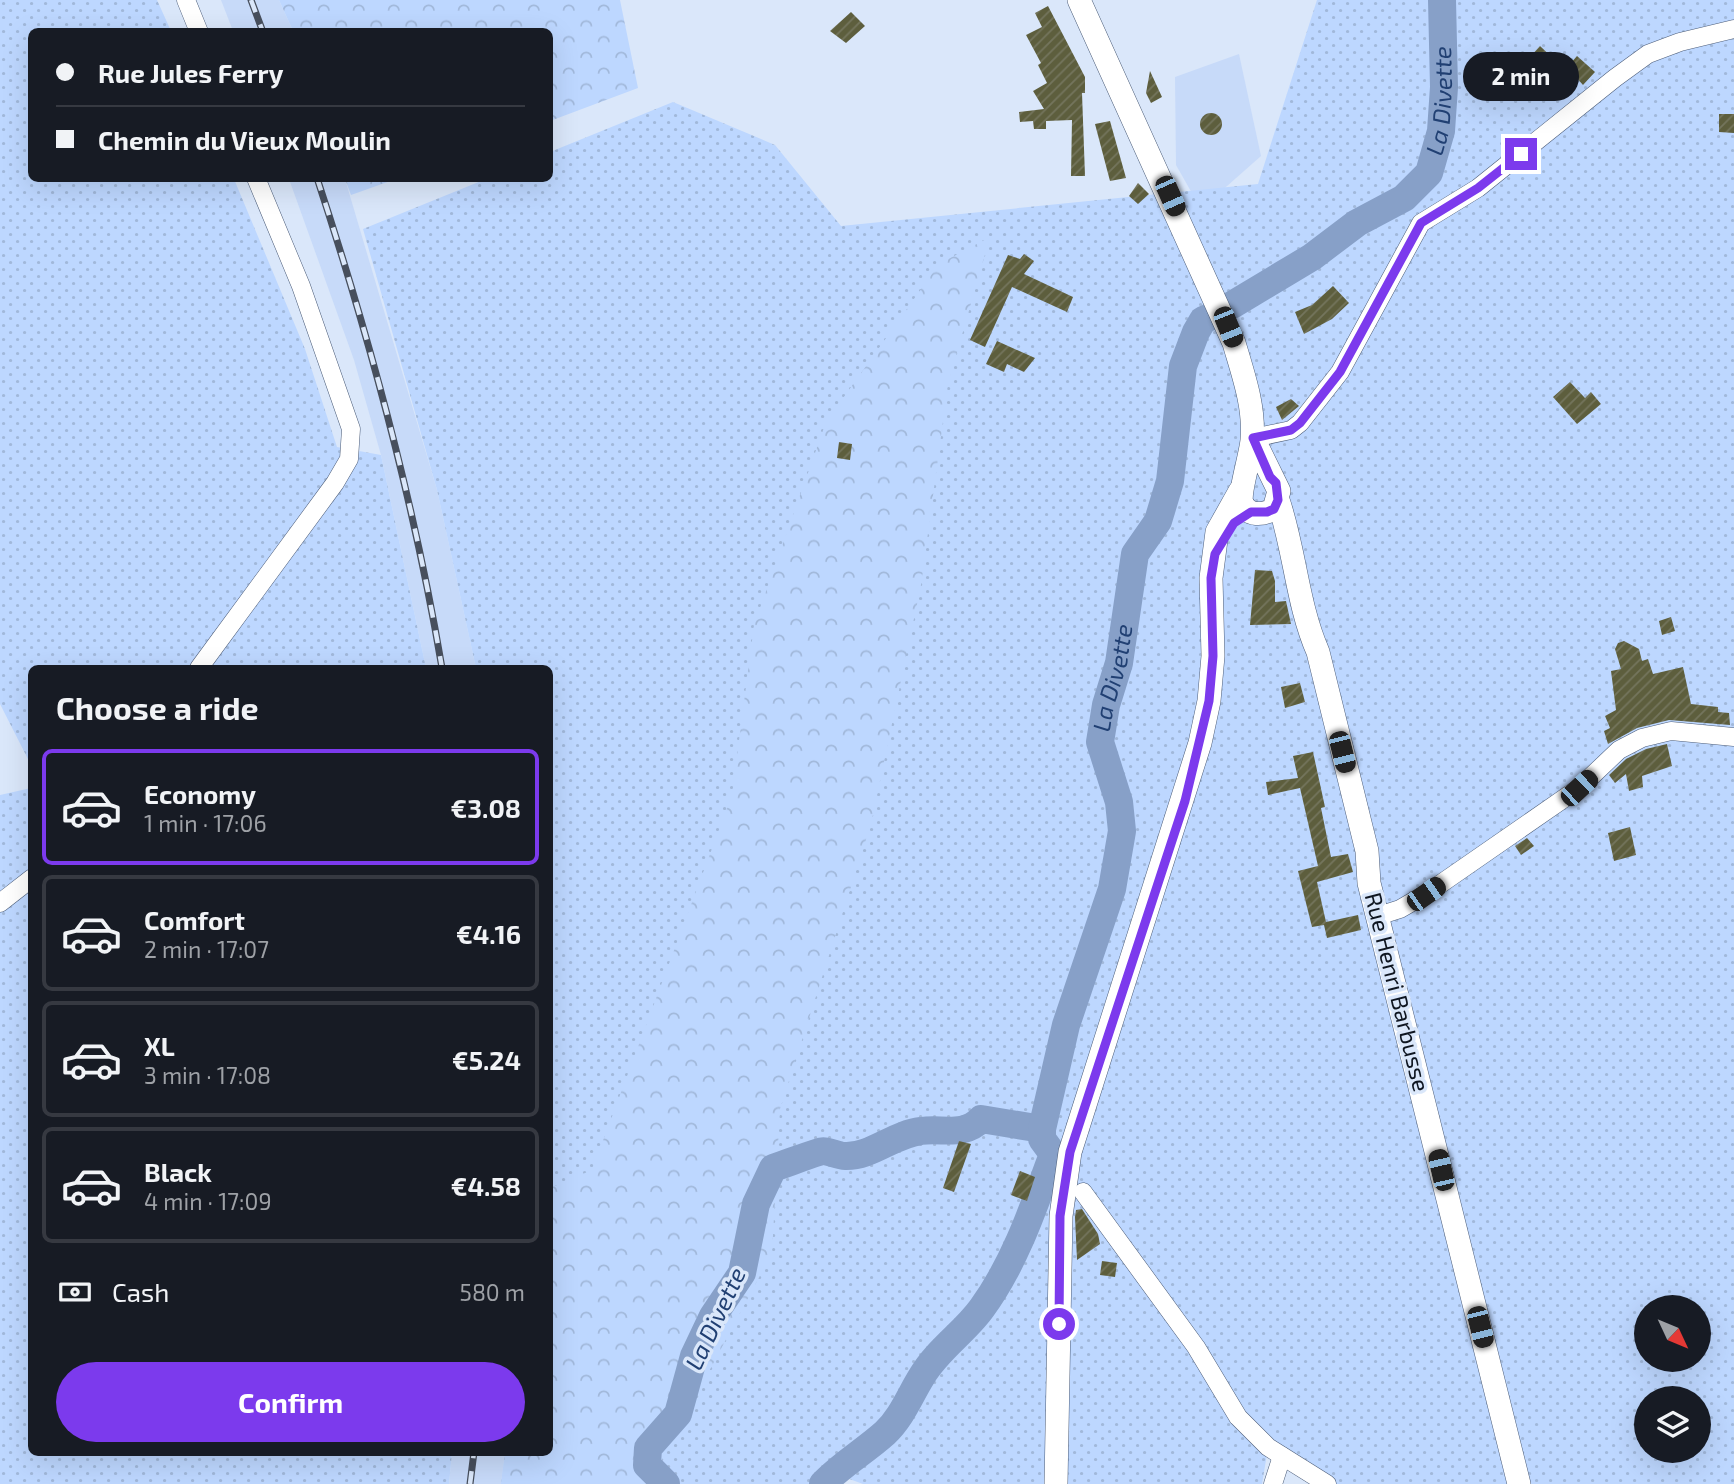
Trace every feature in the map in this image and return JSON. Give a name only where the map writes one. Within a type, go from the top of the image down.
[{"type":"main road","points":[[1079,0],[1221,311],[1247,389],[1253,438],[1279,491],[1266,508],[1234,523],[1215,554]]},
{"type":"main road","points":[[1253,438],[1243,485],[1243,506],[1266,508]]},
{"type":"main road","points":[[1056,1484],[1060,1216],[1070,1152],[1200,743],[1209,701],[1213,656],[1211,578],[1217,532],[1243,485],[1262,474],[1270,477]]},
{"type":"main road","name":"Rue Henri Barbusse","points":[[1266,508],[1291,543],[1305,623],[1321,665],[1367,851],[1369,883],[1519,1484]]},
{"type":"street","points":[[186,0],[197,28]]},
{"type":"street","points":[[1253,438],[1291,430],[1332,383],[1367,326],[1421,223],[1478,188],[1648,54],[1680,42],[1734,29]]},
{"type":"street","points":[[201,665],[335,483],[349,459],[352,443],[351,429],[339,389],[259,182]]},
{"type":"street","points":[[1378,916],[1400,909],[1426,894],[1579,788],[1619,750],[1642,738],[1671,731],[1734,737]]},
{"type":"street","points":[[0,903],[28,881]]},
{"type":"street","points":[[1083,1192],[1196,1347],[1238,1417],[1268,1447],[1327,1484]]},
{"type":"street","points":[[1273,1484],[1282,1456]]},
{"type":"shaded area","points":[[221,0],[279,0],[292,28],[232,28]]},
{"type":"shaded area","points":[[1239,54],[1261,156],[1201,209],[1176,165],[1175,77]]},
{"type":"shaded area","points":[[290,182],[346,182],[437,490],[475,665],[425,665],[381,455],[354,360]]},
{"type":"shaded area","points":[[452,1456],[505,1456],[501,1484],[449,1484]]},
{"type":"green space","points":[[0,0],[157,0],[170,28],[28,28],[28,182],[235,182],[305,349],[337,447],[381,455],[425,665],[28,665],[28,759],[0,704]]},
{"type":"green space","points":[[279,0],[620,0],[638,88],[553,120],[553,28],[292,28]]},
{"type":"green space","points":[[1317,0],[1734,0],[1734,1484],[1327,1484],[1268,1448],[1262,1484],[863,1484],[833,1473],[823,1484],[501,1484],[505,1456],[553,1456],[553,665],[475,665],[437,490],[363,229],[479,182],[553,182],[553,151],[673,102],[775,145],[841,226],[1258,184]]},
{"type":"green space","points":[[346,182],[388,182],[351,195]]},
{"type":"green space","points":[[990,237],[948,384],[921,585],[871,824],[780,1109],[772,1253],[649,1484],[501,1484],[505,1456],[553,1456],[553,1187],[592,1170],[732,795],[754,625],[826,422],[939,264]]},
{"type":"green space","points":[[28,789],[28,1456],[452,1456],[449,1484],[0,1484],[0,795]]},
{"type":"building","points":[[1048,6],[1085,77],[1085,93],[1082,93],[1085,176],[1071,176],[1072,120],[1046,121],[1046,129],[1034,129],[1033,121],[1020,122],[1019,112],[1044,109],[1033,91],[1047,83],[1038,65],[1041,63],[1026,35],[1042,27],[1035,13]]},
{"type":"building","points":[[851,12],[865,26],[846,43],[830,31]]},
{"type":"building","points":[[1540,46],[1560,65],[1533,94],[1519,81],[1536,62],[1530,57]]},
{"type":"building","points":[[1577,56],[1595,72],[1583,85],[1575,76],[1557,94],[1550,87]]},
{"type":"building","points":[[1150,71],[1162,97],[1151,103],[1146,93]]},
{"type":"building","points":[[1211,113],[1219,116],[1222,124],[1219,132],[1211,135],[1203,132],[1200,124],[1203,116]]},
{"type":"building","points":[[1719,114],[1734,114],[1734,133],[1719,132]]},
{"type":"building","points":[[1110,121],[1126,178],[1110,181],[1095,124]]},
{"type":"building","points":[[1138,183],[1149,194],[1138,204],[1129,196]]},
{"type":"building","points":[[1024,254],[1034,261],[1024,274],[1073,297],[1067,312],[1012,287],[985,347],[970,340],[1008,255],[1020,259]]},
{"type":"building","points":[[1333,286],[1349,303],[1332,319],[1304,334],[1295,312],[1312,305]]},
{"type":"building","points":[[997,341],[1035,358],[1024,372],[1007,364],[1004,372],[986,364]]},
{"type":"building","points":[[1570,382],[1585,398],[1591,392],[1601,404],[1577,424],[1553,397]]},
{"type":"building","points":[[1291,399],[1299,406],[1282,420],[1276,407]]},
{"type":"building","points":[[839,442],[852,444],[850,460],[837,458]]},
{"type":"building","points":[[1255,570],[1272,571],[1275,602],[1286,601],[1291,624],[1250,625]]},
{"type":"building","points":[[1671,617],[1675,631],[1662,635],[1659,621]]},
{"type":"building","points":[[1624,641],[1639,649],[1642,661],[1648,659],[1653,674],[1683,667],[1691,704],[1718,707],[1718,712],[1729,713],[1730,725],[1669,720],[1637,728],[1608,744],[1604,731],[1610,728],[1605,716],[1616,710],[1611,671],[1621,669],[1615,649],[1618,643]]},
{"type":"building","points":[[1300,683],[1305,702],[1285,708],[1281,687]]},
{"type":"building","points":[[1667,744],[1672,766],[1642,776],[1643,787],[1629,791],[1626,774],[1615,783],[1609,775],[1626,759],[1646,749]]},
{"type":"building","points":[[1313,752],[1325,807],[1321,808],[1331,857],[1348,854],[1353,872],[1317,882],[1326,922],[1358,915],[1361,930],[1327,938],[1324,925],[1312,927],[1298,871],[1318,866],[1300,788],[1268,795],[1266,782],[1298,778],[1293,756]]},
{"type":"building","points":[[1630,827],[1636,855],[1614,861],[1608,833]]},
{"type":"building","points":[[1527,838],[1534,846],[1521,855],[1515,846]]},
{"type":"building","points":[[959,1141],[971,1144],[954,1192],[943,1188]]},
{"type":"building","points":[[1020,1171],[1035,1177],[1027,1201],[1011,1195]]},
{"type":"building","points":[[1082,1209],[1098,1234],[1100,1244],[1077,1260],[1075,1217],[1076,1210]]},
{"type":"building","points":[[1102,1261],[1117,1263],[1115,1277],[1100,1275]]},
{"type":"waterway","name":"La Divette","points":[[1232,305],[1312,257],[1357,223],[1404,198],[1429,173],[1441,131],[1444,87],[1442,0]]},
{"type":"waterway","name":"La Divette","points":[[823,1484],[891,1427],[928,1366],[968,1325],[994,1291],[1031,1214],[1053,1154],[1042,1139],[1042,1129],[1066,1025],[1112,889],[1122,831],[1119,802],[1100,742],[1106,705],[1119,663],[1135,554],[1158,521],[1170,481],[1183,366],[1196,332],[1203,320],[1210,317]]},
{"type":"waterway","name":"La Divette","points":[[666,1484],[647,1465],[648,1448],[678,1414],[694,1356],[713,1316],[742,1273],[756,1204],[773,1168],[822,1151],[842,1156],[864,1153],[911,1133],[960,1130],[981,1119],[1042,1129]]},
{"type":"railway","points":[[251,0],[262,28]]},
{"type":"railway","points":[[318,182],[389,421],[418,544],[441,665]]},
{"type":"railway","points":[[470,1484],[474,1456]]},
{"type":"route","points":[[1059,1324],[1060,1216],[1070,1152],[1185,801],[1200,743],[1209,701],[1213,656],[1211,578],[1215,554],[1234,523],[1251,512],[1260,514],[1274,509],[1278,500],[1276,483],[1270,477],[1253,438],[1272,437],[1291,430],[1300,423],[1340,372],[1421,223],[1478,188],[1521,154]]}]
